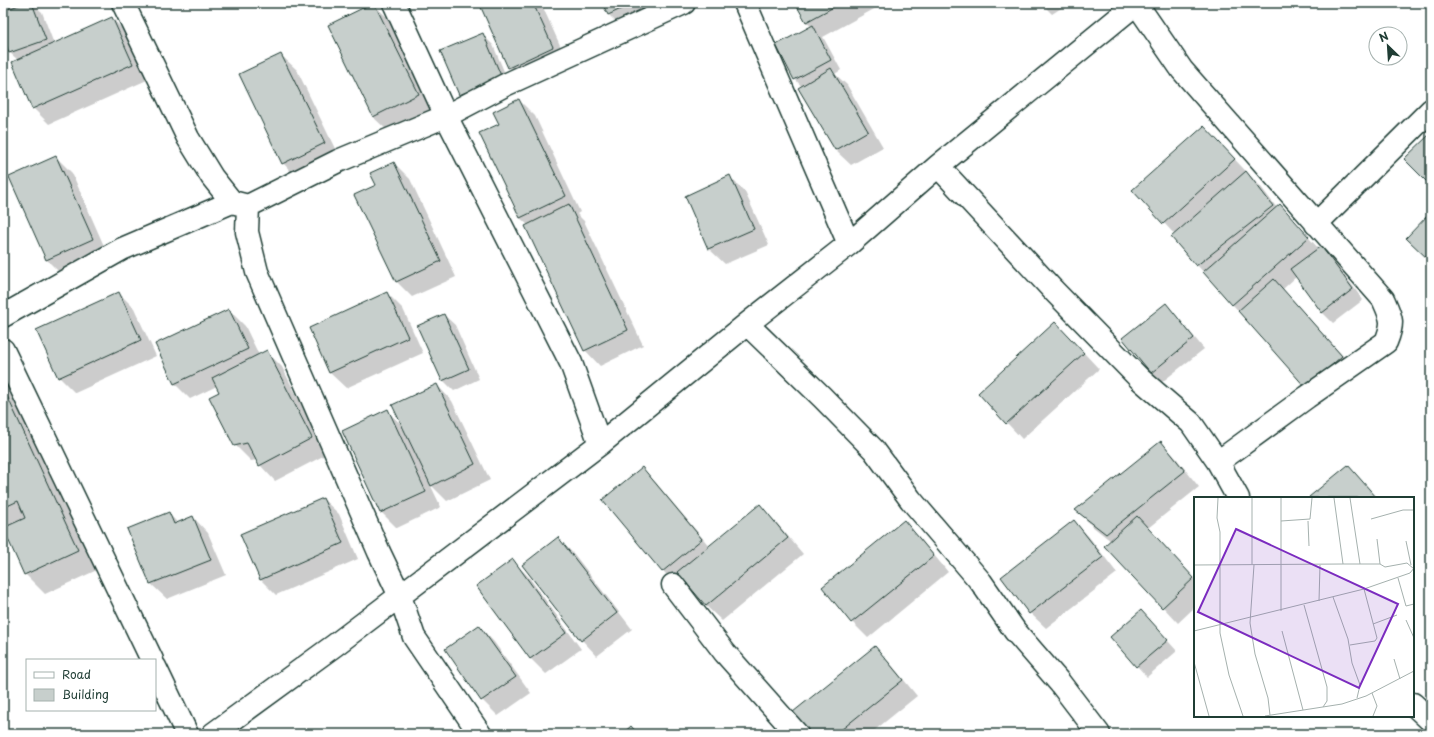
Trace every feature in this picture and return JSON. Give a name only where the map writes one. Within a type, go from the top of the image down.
[{"type":"street","points":[[123,3],[188,138],[212,177],[240,204],[257,272],[376,545],[400,596],[414,637],[480,734]]},
{"type":"street","points":[[394,3],[446,116],[571,363],[600,444]]},
{"type":"street","points":[[3,316],[122,249],[240,204],[338,160],[446,116],[505,86],[684,3]]},
{"type":"street","points":[[745,3],[849,244]]},
{"type":"street","points":[[214,734],[400,596],[600,444],[746,324],[849,244],[938,166],[1136,3],[1182,70],[1383,299],[1390,314],[1392,328],[1386,342],[1218,462]]},
{"type":"street","points":[[1316,224],[1431,110]]},
{"type":"street","points":[[938,166],[1053,290],[1140,379],[1191,423],[1218,462],[1237,497]]},
{"type":"street","points":[[746,324],[822,397],[874,450],[911,500],[981,582],[1015,631],[1060,683],[1099,734]]},
{"type":"street","points":[[3,350],[152,659]]},
{"type":"street","points":[[674,586],[724,653],[797,734]]},
{"type":"street","points":[[156,669],[187,734]]},
{"type":"street","points":[[1414,705],[1431,722]]},
{"type":"building","points":[[24,3],[32,3],[46,40],[9,53],[3,36],[3,11]]},
{"type":"building","points":[[373,3],[419,94],[373,117],[328,25]]},
{"type":"building","points":[[479,3],[533,3],[553,47],[508,68]]},
{"type":"building","points":[[602,3],[634,3],[608,15]]},
{"type":"building","points":[[795,3],[841,3],[806,22]]},
{"type":"building","points":[[112,17],[133,64],[32,109],[12,62]]},
{"type":"building","points":[[813,25],[831,60],[794,80],[776,45]]},
{"type":"building","points":[[483,33],[502,78],[459,95],[440,51]]},
{"type":"building","points":[[281,54],[325,143],[282,164],[239,74]]},
{"type":"building","points":[[831,68],[868,131],[835,150],[798,88]]},
{"type":"building","points":[[519,99],[566,196],[520,218],[479,133],[499,124],[493,112]]},
{"type":"building","points":[[1204,126],[1235,159],[1163,224],[1132,190]]},
{"type":"building","points":[[1431,133],[1431,186],[1404,159]]},
{"type":"building","points":[[56,156],[93,239],[46,260],[9,177]]},
{"type":"building","points":[[394,162],[441,261],[396,282],[354,195],[376,185],[370,173]]},
{"type":"building","points":[[1246,171],[1273,206],[1196,266],[1171,237]]},
{"type":"building","points":[[730,175],[754,229],[708,249],[685,196]]},
{"type":"building","points":[[569,204],[628,330],[584,351],[525,226]]},
{"type":"building","points":[[1280,204],[1309,237],[1232,305],[1203,272]]},
{"type":"building","points":[[1431,212],[1431,262],[1406,238]]},
{"type":"building","points":[[1321,246],[1353,289],[1322,313],[1290,269]]},
{"type":"building","points":[[1274,279],[1342,356],[1306,388],[1238,311]]},
{"type":"building","points":[[119,292],[141,340],[58,378],[36,330]]},
{"type":"building","points":[[387,292],[408,337],[329,373],[309,328]]},
{"type":"building","points":[[1166,303],[1194,338],[1151,373],[1122,338]]},
{"type":"building","points":[[229,309],[248,349],[174,384],[155,344]]},
{"type":"building","points":[[444,314],[469,369],[442,381],[417,326]]},
{"type":"building","points":[[1055,322],[1084,353],[1006,424],[978,393]]},
{"type":"building","points":[[267,350],[312,438],[259,466],[247,443],[234,446],[209,397],[219,392],[212,378]]},
{"type":"building","points":[[437,384],[475,464],[431,486],[392,405]]},
{"type":"building","points":[[3,387],[78,550],[24,575],[3,528],[25,518],[18,501],[3,508]]},
{"type":"building","points":[[388,409],[426,492],[380,513],[342,431]]},
{"type":"building","points":[[1161,441],[1185,471],[1106,534],[1075,510]]},
{"type":"building","points":[[1348,465],[1376,497],[1309,497]]},
{"type":"building","points":[[642,467],[702,539],[662,572],[602,500]]},
{"type":"building","points":[[323,498],[343,543],[260,580],[240,534]]},
{"type":"building","points":[[760,504],[788,538],[706,606],[677,572]]},
{"type":"building","points":[[169,512],[174,524],[193,516],[211,560],[150,584],[127,529]]},
{"type":"building","points":[[1137,516],[1194,578],[1162,608],[1104,546]]},
{"type":"building","points":[[904,520],[934,556],[851,623],[822,587]]},
{"type":"building","points":[[1074,520],[1103,557],[1029,614],[1001,577]]},
{"type":"building","points":[[558,537],[617,613],[581,641],[522,565]]},
{"type":"building","points":[[513,559],[566,633],[530,659],[476,586]]},
{"type":"building","points":[[1141,610],[1168,640],[1136,667],[1110,637]]},
{"type":"building","points":[[479,625],[516,677],[481,701],[445,649]]},
{"type":"building","points":[[875,646],[903,680],[836,734],[811,734],[793,712]]},
{"type":"building","points":[[631,726],[638,734],[622,734]]}]
